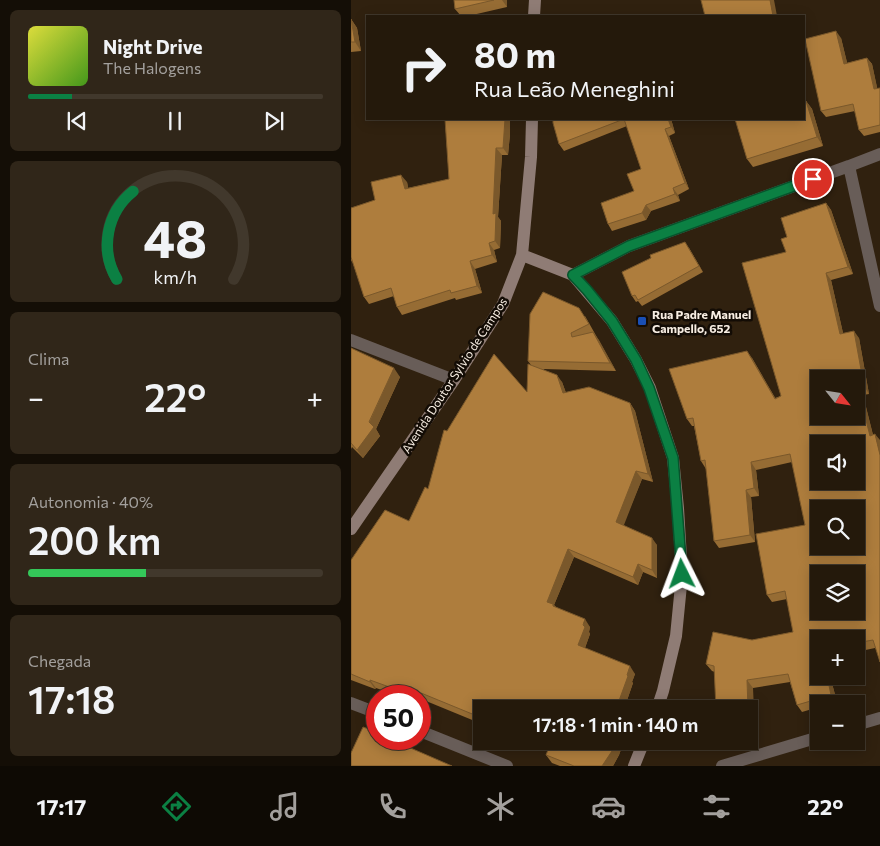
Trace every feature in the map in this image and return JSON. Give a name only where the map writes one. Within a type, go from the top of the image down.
[{"type":"main road","points":[[534,15],[535,0]]},
{"type":"main road","name":"Avenida Doutor Sylvio de Campos","points":[[351,529],[454,380],[503,304],[522,255],[531,157],[531,120]]},
{"type":"main road","points":[[522,255],[573,275],[612,321],[636,360],[649,388],[673,458],[682,574],[676,636],[660,700]]},
{"type":"main road","points":[[635,766],[641,750]]},
{"type":"street","points":[[573,275],[629,246],[880,154]]},
{"type":"street","points":[[849,166],[858,211],[877,273],[880,306]]},
{"type":"street","points":[[351,340],[454,380]]},
{"type":"street","points":[[351,702],[366,708]]},
{"type":"street","points":[[865,722],[880,718]]},
{"type":"street","points":[[431,735],[507,766]]},
{"type":"street","points":[[722,766],[810,739]]},
{"type":"building","points":[[454,0],[494,0],[455,9]]},
{"type":"building","points":[[701,0],[770,0],[773,15],[705,15]]},
{"type":"building","points":[[351,19],[355,42],[351,42]]},
{"type":"building","points":[[836,31],[844,64],[867,58],[874,89],[880,88],[880,125],[859,130],[853,104],[821,111],[805,39]]},
{"type":"building","points":[[806,101],[817,137],[747,159],[735,120],[805,120]]},
{"type":"building","points":[[445,120],[505,120],[503,148],[496,148],[493,214],[496,213],[495,241],[489,243],[492,255],[470,261],[477,286],[451,293],[450,290],[397,307],[391,288],[364,297],[351,257],[351,208],[375,200],[371,182],[401,175],[405,189],[449,179]]},
{"type":"building","points":[[553,120],[621,120],[559,144]]},
{"type":"building","points":[[624,120],[668,120],[671,127],[665,129],[685,183],[673,188],[675,194],[646,205],[642,213],[608,224],[601,203],[634,191],[627,174],[641,169]]},
{"type":"building","points":[[826,203],[848,267],[826,273],[840,334],[854,331],[861,370],[810,370],[810,425],[865,425],[865,416],[870,436],[875,434],[880,455],[880,662],[873,640],[865,641],[865,630],[810,630],[810,685],[829,685],[831,695],[810,695],[810,701],[797,705],[788,674],[747,680],[748,700],[716,700],[714,666],[706,664],[713,632],[752,640],[793,632],[785,591],[767,595],[756,534],[805,525],[790,454],[751,462],[754,488],[746,490],[750,535],[714,541],[705,460],[701,461],[693,418],[687,419],[669,369],[747,351],[775,399],[781,396],[742,263],[786,252],[781,239],[787,237],[781,218]]},
{"type":"building","points":[[685,242],[699,266],[638,300],[635,295],[632,296],[622,272],[651,258],[650,255]]},
{"type":"building","points":[[543,292],[579,308],[589,324],[571,333],[572,337],[593,332],[610,363],[528,361],[530,314]]},
{"type":"building","points":[[351,348],[394,368],[369,422],[374,427],[357,450],[351,443]]},
{"type":"building","points":[[494,354],[527,392],[528,364],[557,375],[563,393],[589,387],[630,403],[648,474],[636,471],[616,522],[652,538],[652,570],[638,564],[633,577],[568,549],[547,602],[585,619],[583,625],[585,627],[578,645],[630,666],[619,700],[473,700],[473,714],[431,697],[431,685],[384,685],[370,680],[370,682],[351,674],[351,560],[385,510],[409,521],[425,487],[428,489],[444,430],[447,431]]},
{"type":"building","points":[[363,727],[366,728],[366,750],[415,750],[452,766],[351,766],[351,753]]},
{"type":"building","points":[[548,750],[613,750],[602,766],[574,766],[546,755]]},
{"type":"place","name":"Rua Padre Manuel Campello, 652","points":[[642,321]]},
{"type":"route","points":[[682,574],[673,458],[649,388],[636,360],[612,321],[573,275],[629,246],[813,179]]}]
